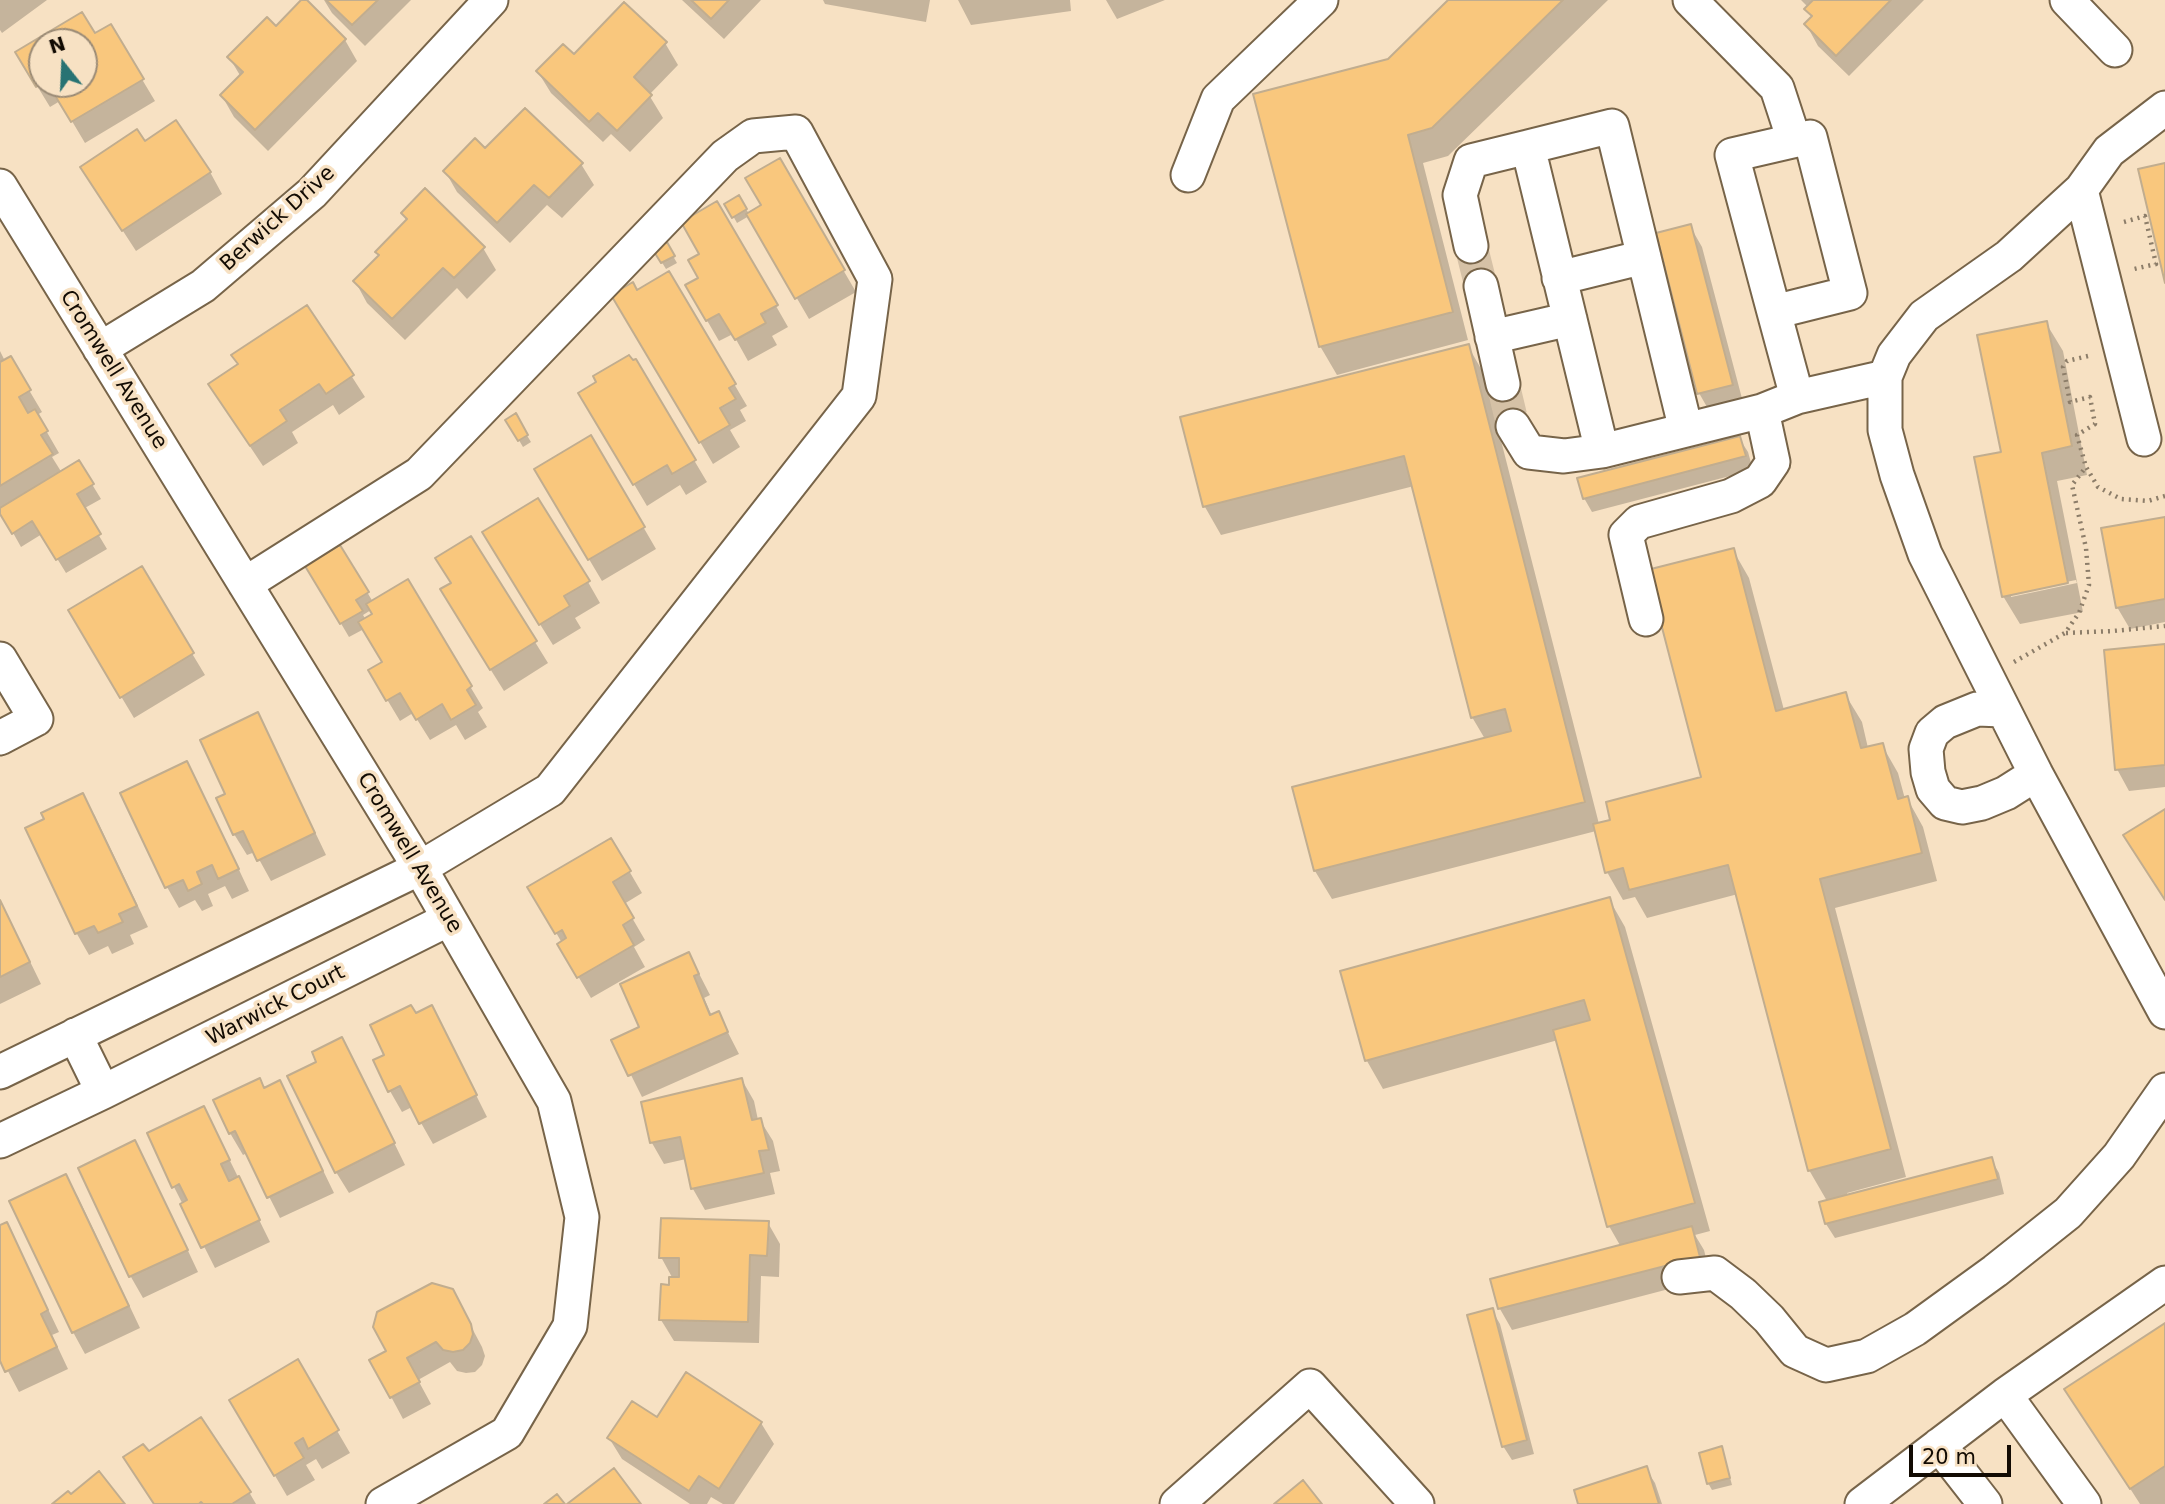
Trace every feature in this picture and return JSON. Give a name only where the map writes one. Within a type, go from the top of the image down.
[{"type":"street","name":"Berwick Drive","points":[[100,349],[203,286],[312,193],[491,0]]},
{"type":"street","points":[[1188,175],[1218,99],[1321,0]]},
{"type":"street","points":[[1690,0],[1777,88],[1794,140]]},
{"type":"street","points":[[2067,0],[2115,50]]},
{"type":"street","points":[[2165,108],[2109,151],[2081,190],[2009,256],[1924,316],[1894,355],[1885,377],[1885,430],[1897,475],[1925,554],[2036,774],[2165,1012]]},
{"type":"street","points":[[1471,246],[1460,195],[1471,162],[1612,126],[1686,430]]},
{"type":"street","points":[[0,1072],[420,868],[550,790],[859,396],[875,279],[796,132],[753,136],[725,156],[419,474],[245,584]]},
{"type":"street","points":[[1774,312],[1850,293],[1810,136],[1732,155],[1774,312],[1797,397]]},
{"type":"street","points":[[1528,147],[1602,451]]},
{"type":"street","name":"Cromwell Avenue","points":[[0,186],[420,868],[554,1101],[582,1217],[570,1326],[507,1433],[383,1504]]},
{"type":"street","points":[[2081,190],[2144,439]]},
{"type":"street","points":[[1559,278],[1644,257]]},
{"type":"street","points":[[1481,286],[1503,384]]},
{"type":"street","points":[[1492,337],[1570,318]]},
{"type":"street","points":[[1513,426],[1529,452],[1564,456],[1602,451],[1762,411],[1797,397],[1885,377]]},
{"type":"street","points":[[1646,620],[1626,535],[1639,522],[1731,496],[1760,481],[1773,461],[1762,411]]},
{"type":"street","points":[[0,659],[36,719],[0,738]]},
{"type":"street","points":[[2003,710],[1977,709],[1945,722],[1932,733],[1926,749],[1933,789],[1945,803],[1962,807],[1982,803],[2006,793],[2036,774]]},
{"type":"street","name":"Warwick Court","points":[[0,1141],[449,919]]},
{"type":"street","points":[[75,1035],[103,1092]]},
{"type":"street","points":[[1679,1277],[1715,1273],[1743,1294],[1795,1352],[1826,1365],[1867,1356],[1915,1329],[1995,1271],[2068,1213],[2119,1156],[2165,1090]]},
{"type":"street","points":[[1862,1504],[2005,1395],[2165,1283]]},
{"type":"street","points":[[1177,1504],[1310,1386],[1417,1504]]},
{"type":"street","points":[[2005,1395],[2084,1504]]},
{"type":"street","points":[[1939,1445],[1985,1504]]},
{"type":"path","points":[[2099,353],[2067,361],[2063,367],[2070,402],[2090,397],[2095,424],[2077,435],[2086,467],[2098,487],[2120,499],[2148,501],[2165,496]]},
{"type":"path","points":[[2008,666],[2065,633],[2079,613],[2089,585],[2086,548],[2072,485],[2086,467]]},
{"type":"path","points":[[2065,633],[2165,626]]},
{"type":"building","points":[[301,0],[307,0],[346,39],[255,130],[220,95],[243,72],[227,57],[267,17],[276,26]]},
{"type":"building","points":[[326,0],[378,0],[352,25]]},
{"type":"building","points":[[691,0],[729,0],[711,19]]},
{"type":"building","points":[[1448,0],[1563,0],[1432,128],[1408,135],[1453,312],[1319,347],[1253,94],[1388,59]]},
{"type":"building","points":[[1813,0],[1891,0],[1836,56],[1804,24],[1812,16],[1804,9]]},
{"type":"building","points":[[624,2],[667,42],[634,77],[652,95],[617,131],[598,113],[589,122],[536,71],[563,44],[574,54]]},
{"type":"building","points":[[82,12],[92,28],[55,28]]},
{"type":"building","points":[[111,24],[144,79],[71,122],[56,98],[98,98],[98,31]]},
{"type":"building","points":[[28,44],[28,74],[15,52]]},
{"type":"building","points":[[525,108],[583,163],[549,198],[534,185],[497,223],[443,171],[475,138],[485,148]]},
{"type":"building","points":[[176,120],[211,172],[122,231],[80,167],[137,129],[145,141]]},
{"type":"building","points":[[780,158],[845,270],[795,299],[746,214],[761,205],[745,178]]},
{"type":"building","points":[[2165,163],[2165,283],[2138,169]]},
{"type":"building","points":[[425,188],[485,247],[454,278],[443,268],[392,319],[353,281],[379,255],[375,252],[407,219],[401,213]]},
{"type":"building","points":[[739,195],[747,209],[732,218],[724,204]]},
{"type":"building","points":[[717,201],[778,305],[761,314],[766,323],[735,340],[719,314],[706,321],[685,285],[698,278],[688,260],[699,254],[681,222]]},
{"type":"building","points":[[1691,224],[1733,385],[1697,394],[1656,233]]},
{"type":"building","points":[[667,242],[675,256],[661,263],[653,250]]},
{"type":"building","points":[[669,271],[736,384],[729,388],[736,399],[720,408],[730,425],[699,443],[611,295],[633,282],[637,290]]},
{"type":"building","points":[[307,305],[354,375],[326,394],[319,384],[280,410],[287,421],[250,446],[208,384],[238,364],[231,355]]},
{"type":"building","points":[[2047,321],[2072,446],[2042,453],[2068,583],[2002,597],[1974,457],[2001,452],[1977,335]]},
{"type":"building","points":[[1469,344],[1585,802],[1314,871],[1292,787],[1511,731],[1505,709],[1471,718],[1404,456],[1203,507],[1180,417]]},
{"type":"building","points":[[629,355],[633,360],[636,359],[696,460],[672,474],[667,465],[633,485],[578,393],[596,382],[593,376]]},
{"type":"building","points":[[11,356],[31,390],[19,397],[28,413],[35,409],[48,431],[41,435],[53,454],[0,486],[0,362]]},
{"type":"building","points":[[516,413],[528,435],[518,441],[505,420]]},
{"type":"building","points":[[591,435],[645,527],[588,560],[534,469]]},
{"type":"building","points":[[1740,436],[1746,456],[1583,499],[1577,478]]},
{"type":"building","points":[[79,460],[94,484],[77,494],[101,534],[56,560],[32,521],[12,534],[0,514],[0,508]]},
{"type":"building","points":[[538,498],[590,581],[564,596],[570,606],[539,625],[482,532]]},
{"type":"building","points":[[2165,517],[2165,599],[2116,608],[2101,528]]},
{"type":"building","points":[[471,536],[537,641],[490,670],[440,589],[451,583],[435,558]]},
{"type":"building","points":[[340,545],[369,592],[356,600],[363,611],[340,624],[305,566]]},
{"type":"building","points":[[1734,548],[1776,711],[1846,692],[1861,748],[1883,743],[1898,799],[1908,796],[1922,853],[1820,879],[1891,1149],[1808,1171],[1728,865],[1629,890],[1623,868],[1605,873],[1593,824],[1610,820],[1606,802],[1701,777],[1647,570]]},
{"type":"building","points":[[142,566],[194,653],[120,698],[68,610]]},
{"type":"building","points":[[408,579],[472,686],[467,690],[476,705],[451,720],[442,704],[416,720],[400,693],[386,701],[368,670],[382,662],[358,622],[372,614],[366,604]]},
{"type":"building","points":[[2165,644],[2165,765],[2115,770],[2104,650]]},
{"type":"building","points":[[258,712],[315,833],[257,861],[243,831],[233,835],[216,798],[225,794],[200,740]]},
{"type":"building","points":[[187,761],[239,869],[218,879],[212,865],[197,872],[202,884],[188,891],[183,880],[165,888],[120,793]]},
{"type":"building","points":[[83,793],[137,906],[119,914],[123,922],[98,933],[94,926],[75,934],[25,828],[44,819],[41,813]]},
{"type":"building","points":[[2165,809],[2165,900],[2123,835]]},
{"type":"building","points":[[611,838],[631,871],[613,882],[634,918],[623,925],[634,945],[577,978],[557,944],[566,938],[562,930],[555,934],[527,887]]},
{"type":"building","points":[[1610,897],[1695,1203],[1607,1227],[1553,1030],[1590,1020],[1584,1000],[1365,1061],[1340,971]]},
{"type":"building","points":[[0,900],[30,962],[0,977]]},
{"type":"building","points":[[689,952],[699,974],[694,976],[710,1015],[719,1011],[728,1032],[628,1076],[611,1040],[639,1027],[620,984]]},
{"type":"building","points":[[411,1005],[416,1013],[432,1005],[477,1095],[419,1124],[400,1086],[388,1092],[373,1060],[384,1055],[370,1025]]},
{"type":"building","points":[[342,1037],[395,1143],[335,1173],[287,1076],[316,1062],[312,1052]]},
{"type":"building","points":[[260,1078],[264,1088],[280,1080],[323,1171],[267,1198],[235,1131],[229,1134],[213,1100]]},
{"type":"building","points":[[742,1078],[752,1120],[761,1118],[769,1150],[759,1151],[764,1173],[691,1189],[680,1137],[650,1143],[641,1102]]},
{"type":"building","points":[[204,1106],[230,1160],[221,1164],[229,1181],[239,1176],[260,1220],[201,1248],[180,1204],[187,1200],[179,1184],[172,1188],[147,1133]]},
{"type":"building","points":[[135,1140],[188,1250],[129,1277],[78,1168]]},
{"type":"building","points":[[1992,1157],[1998,1179],[1825,1224],[1819,1202]]},
{"type":"building","points":[[66,1174],[129,1306],[72,1333],[9,1201]]},
{"type":"building","points":[[661,1218],[769,1221],[767,1256],[750,1255],[748,1322],[659,1320],[661,1284],[669,1285],[669,1277],[679,1277],[679,1258],[659,1258]]},
{"type":"building","points":[[7,1222],[48,1310],[41,1314],[57,1347],[5,1372],[0,1361],[0,1225]]},
{"type":"building","points":[[1692,1226],[1700,1257],[1498,1309],[1490,1279]]},
{"type":"building","points":[[432,1283],[453,1289],[471,1324],[473,1334],[470,1343],[463,1350],[453,1352],[443,1350],[436,1342],[407,1358],[420,1382],[390,1398],[369,1360],[386,1351],[373,1327],[377,1312]]},
{"type":"building","points":[[1493,1308],[1527,1440],[1502,1447],[1467,1315]]},
{"type":"building","points":[[2165,1323],[2165,1466],[2130,1489],[2064,1389]]},
{"type":"building","points":[[298,1359],[339,1430],[308,1449],[303,1438],[295,1443],[304,1458],[274,1476],[229,1400]]},
{"type":"building","points":[[686,1372],[762,1422],[719,1489],[699,1476],[689,1491],[607,1438],[632,1401],[657,1417]]},
{"type":"building","points":[[201,1417],[251,1492],[232,1504],[154,1504],[123,1457],[143,1444],[149,1451]]},
{"type":"building","points":[[1722,1446],[1730,1478],[1707,1484],[1699,1453]]},
{"type":"building","points":[[1647,1466],[1659,1504],[1578,1504],[1574,1490]]},
{"type":"building","points":[[614,1468],[641,1504],[567,1504]]},
{"type":"building","points":[[99,1471],[125,1504],[52,1504],[68,1491],[71,1494]]},
{"type":"building","points":[[1303,1480],[1322,1504],[1274,1504]]},
{"type":"building","points":[[557,1494],[565,1504],[544,1504]]},
{"type":"tunnel","points":[[1471,246],[1481,286]]},
{"type":"tunnel","points":[[1503,384],[1513,426]]}]
